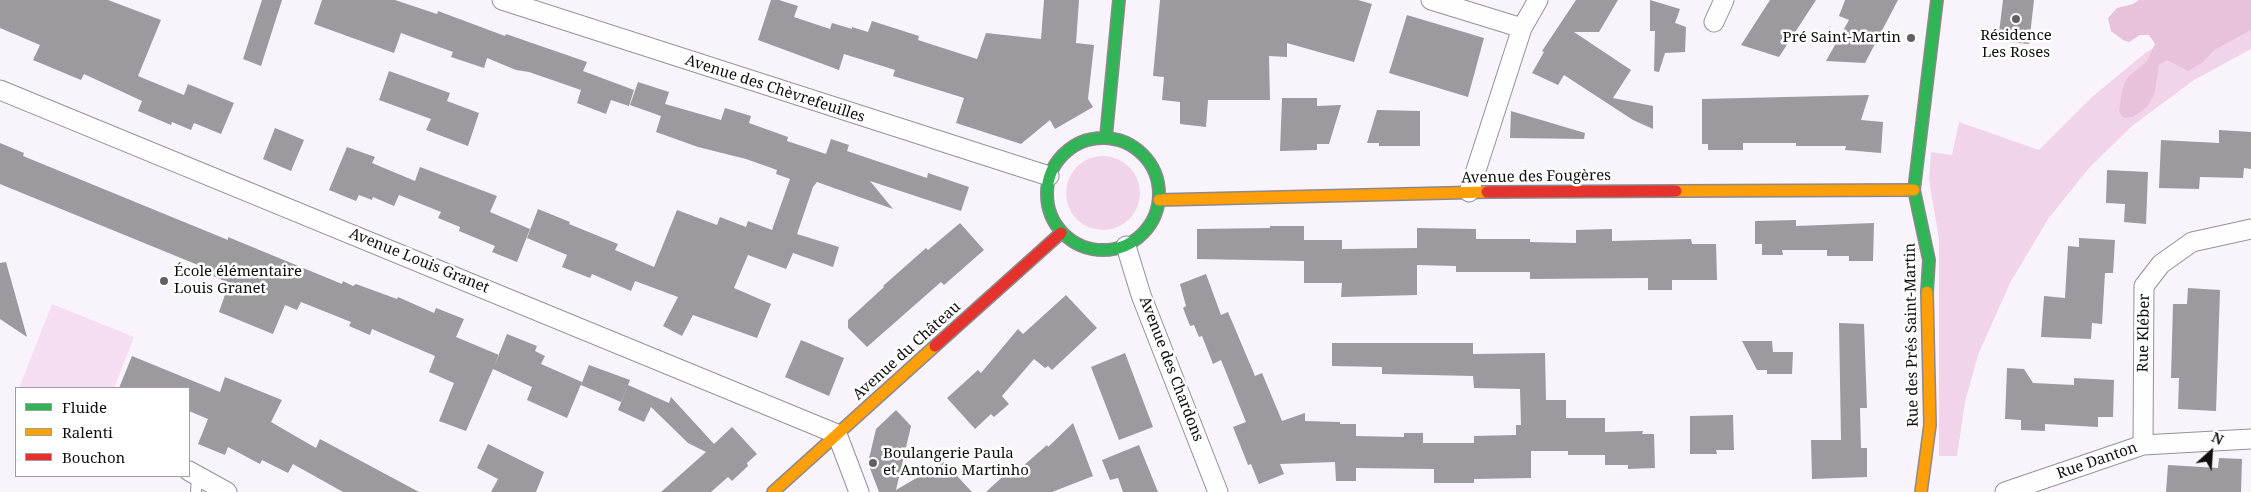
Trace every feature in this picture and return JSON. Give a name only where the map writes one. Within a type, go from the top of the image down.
[{"type":"street","name":"Avenue des Chèvrefeuilles","points":[[502,0],[1049,176]]},
{"type":"street","points":[[1106,137],[1119,0]]},
{"type":"street","points":[[1431,0],[1522,28]]},
{"type":"street","points":[[1469,192],[1522,28],[1538,0]]},
{"type":"street","points":[[1714,22],[1724,0]]},
{"type":"street","name":"Rue des Prés Saint-Martin","points":[[1921,492],[1930,425],[1926,301],[1929,260],[1914,190],[1937,0]]},
{"type":"street","name":"Avenue Louis Granet","points":[[0,90],[837,434]]},
{"type":"street","points":[[1106,137],[1124,141],[1140,151],[1151,165],[1158,182],[1159,200],[1156,214],[1149,228],[1126,246],[1109,251],[1091,249],[1075,243],[1061,233],[1052,220],[1047,206],[1046,191],[1049,176],[1057,160],[1071,147],[1087,139],[1106,137]]},
{"type":"street","name":"Avenue des Fougères","points":[[1159,200],[1469,192],[1914,190]]},
{"type":"street","name":"Rue Kléber","points":[[2143,445],[2144,286],[2161,264],[2192,242],[2251,229]]},
{"type":"street","name":"Avenue du Château","points":[[773,492],[1061,233]]},
{"type":"street","name":"Avenue des Chardons","points":[[1126,246],[1141,295],[1218,492]]},
{"type":"street","points":[[837,434],[859,492]]},
{"type":"street","name":"Rue Danton","points":[[2005,492],[2143,445],[2251,439]]},
{"type":"street","points":[[194,480],[227,492]]},
{"type":"shaded area","points":[[2139,0],[2251,0],[2251,30],[2214,50],[2203,62],[2188,71],[2167,60],[2159,65],[2155,92],[2148,106],[2133,117],[2124,118],[2119,111],[2122,91],[2127,78],[2147,61],[2155,44],[2149,35],[2140,35],[2129,42],[2123,40],[2111,31],[2108,18],[2117,8],[2133,4]]},
{"type":"shaded area","points":[[2251,0],[2251,49],[2194,80],[2132,126],[2089,168],[2048,219],[2010,283],[1978,355],[1965,402],[1957,456],[1939,456],[1939,239],[1929,180],[1931,152],[1952,155],[1959,122],[2039,150],[2092,97],[2144,54],[2162,42]]},
{"type":"shaded area","points":[[1096,156],[1110,156],[1124,162],[1134,172],[1140,186],[1138,207],[1124,224],[1110,230],[1096,230],[1082,224],[1072,214],[1066,200],[1066,186],[1072,172],[1082,162]]},
{"type":"shaded area","points":[[52,304],[134,337],[114,387],[19,387]]},
{"type":"building","points":[[0,0],[108,0],[161,20],[138,76],[184,95],[188,84],[234,103],[221,134],[194,123],[191,130],[172,122],[171,125],[138,111],[142,101],[84,74],[81,80],[33,60],[40,45],[0,28]]},
{"type":"building","points":[[262,0],[282,0],[261,66],[243,59]]},
{"type":"building","points":[[322,0],[395,0],[437,14],[438,11],[505,36],[506,34],[587,62],[583,71],[634,90],[629,106],[611,100],[606,114],[577,103],[581,90],[529,72],[516,70],[487,58],[484,68],[451,57],[453,52],[401,33],[394,53],[314,24]]},
{"type":"building","points":[[771,0],[779,0],[798,6],[794,17],[830,29],[832,23],[868,32],[872,21],[919,36],[918,40],[977,59],[986,33],[1041,39],[1044,0],[1079,0],[1076,43],[1094,45],[1088,99],[1093,107],[1055,129],[1050,120],[1021,144],[956,123],[964,98],[893,76],[895,70],[844,54],[839,70],[758,40]]},
{"type":"building","points":[[1160,0],[1358,0],[1372,4],[1354,62],[1287,43],[1287,57],[1269,56],[1270,100],[1208,100],[1206,127],[1180,124],[1180,102],[1162,100],[1164,77],[1153,76]]},
{"type":"building","points":[[1576,0],[1618,0],[1599,32],[1574,32],[1631,70],[1613,98],[1653,106],[1653,129],[1633,120],[1564,75],[1558,85],[1532,73],[1544,52],[1542,51]]},
{"type":"building","points":[[1650,0],[1680,9],[1675,23],[1686,27],[1685,52],[1665,53],[1659,72],[1654,71],[1655,31],[1650,31]]},
{"type":"building","points":[[1770,0],[1816,0],[1779,57],[1741,45]]},
{"type":"building","points":[[1845,0],[1898,0],[1865,63],[1826,61],[1849,20],[1839,16]]},
{"type":"building","name":"Résidence Les Roses","points":[[2003,0],[2034,0],[2029,44],[1998,41]]},
{"type":"building","points":[[1407,15],[1484,38],[1468,97],[1389,73]]},
{"type":"building","points":[[389,71],[450,93],[447,101],[479,113],[468,146],[426,130],[431,119],[379,100]]},
{"type":"building","points":[[638,82],[669,92],[665,104],[721,120],[725,108],[751,116],[749,123],[788,137],[787,141],[826,154],[831,139],[849,145],[847,151],[927,178],[928,173],[969,187],[961,211],[870,181],[893,209],[817,182],[813,187],[797,234],[839,247],[833,267],[793,253],[786,269],[748,255],[734,288],[771,304],[757,338],[693,315],[682,336],[663,326],[678,297],[635,281],[631,291],[592,274],[590,278],[562,267],[567,255],[527,238],[538,209],[618,244],[615,250],[654,267],[677,210],[717,225],[720,217],[746,227],[748,221],[772,230],[790,179],[776,174],[777,170],[746,159],[698,147],[656,132],[661,116],[630,105]]},
{"type":"building","points":[[1869,95],[1861,120],[1883,122],[1881,153],[1845,150],[1846,146],[1796,146],[1796,143],[1743,143],[1743,150],[1708,150],[1708,144],[1702,144],[1702,99]]},
{"type":"building","points":[[1282,98],[1317,98],[1317,106],[1341,105],[1329,144],[1317,144],[1317,150],[1280,151]]},
{"type":"building","points":[[1377,110],[1420,111],[1420,146],[1379,146],[1379,143],[1367,143]]},
{"type":"building","points":[[1511,111],[1585,133],[1584,139],[1510,138]]},
{"type":"building","points":[[275,128],[304,140],[291,171],[263,159]]},
{"type":"building","points":[[2219,130],[2251,132],[2251,169],[2244,168],[2243,178],[2200,177],[2199,189],[2159,188],[2161,140],[2219,143]]},
{"type":"building","points":[[0,143],[24,153],[23,156],[228,240],[228,237],[342,284],[343,281],[353,286],[356,284],[397,299],[398,297],[434,313],[436,308],[464,319],[456,337],[499,355],[466,431],[439,421],[454,383],[429,372],[435,356],[372,329],[370,335],[349,326],[351,322],[301,302],[297,310],[285,305],[273,334],[219,312],[229,283],[213,276],[215,272],[0,184]]},
{"type":"building","points":[[347,147],[375,157],[372,163],[415,181],[420,167],[497,196],[490,212],[530,229],[517,262],[492,252],[495,246],[459,231],[460,227],[438,218],[441,212],[399,195],[394,206],[373,197],[372,200],[359,195],[356,201],[329,190]]},
{"type":"building","points":[[2107,170],[2148,172],[2146,224],[2124,222],[2125,204],[2106,203]]},
{"type":"building","points":[[1796,220],[1796,226],[1874,223],[1873,261],[1849,261],[1849,256],[1827,256],[1827,250],[1782,250],[1783,255],[1762,255],[1762,244],[1755,244],[1755,221]]},
{"type":"building","points":[[960,223],[984,250],[944,285],[941,282],[867,347],[848,328],[848,320],[926,248],[928,250]]},
{"type":"building","points":[[1270,226],[1304,226],[1304,240],[1342,240],[1342,249],[1417,248],[1417,228],[1476,229],[1476,239],[1530,239],[1530,242],[1576,243],[1576,230],[1612,229],[1612,241],[1691,239],[1692,244],[1716,244],[1717,280],[1672,280],[1672,290],[1648,290],[1648,278],[1530,279],[1530,272],[1456,272],[1456,266],[1417,265],[1417,295],[1341,297],[1342,283],[1304,283],[1304,261],[1197,259],[1197,229],[1270,228]]},
{"type":"building","points":[[2079,238],[2115,240],[2113,273],[2105,273],[2102,324],[2092,323],[2091,339],[2041,337],[2044,296],[2065,298],[2068,246],[2079,247]]},
{"type":"building","points":[[6,262],[27,337],[0,319],[0,263]]},
{"type":"building","points":[[1206,274],[1221,315],[1228,312],[1255,376],[1262,373],[1282,421],[1305,413],[1305,421],[1356,424],[1356,436],[1404,437],[1404,433],[1423,433],[1423,443],[1474,443],[1474,436],[1516,435],[1516,425],[1521,425],[1520,389],[1474,388],[1473,376],[1382,374],[1382,367],[1332,366],[1332,343],[1473,343],[1473,354],[1545,353],[1546,400],[1566,400],[1566,418],[1605,418],[1605,432],[1643,431],[1642,434],[1654,434],[1655,468],[1628,469],[1628,465],[1605,465],[1605,455],[1568,455],[1568,451],[1531,451],[1531,478],[1474,479],[1474,483],[1434,483],[1434,469],[1356,468],[1356,481],[1336,481],[1335,462],[1280,464],[1284,474],[1259,484],[1251,464],[1248,465],[1233,427],[1246,422],[1221,360],[1213,364],[1202,336],[1199,337],[1194,325],[1190,326],[1183,308],[1186,306],[1180,284]]},
{"type":"building","points":[[2188,288],[2220,290],[2216,411],[2178,409],[2179,378],[2171,378],[2173,304],[2187,304]]},
{"type":"building","points":[[1066,295],[1097,328],[1052,370],[1048,366],[1045,368],[1034,359],[1002,396],[1009,404],[994,417],[991,414],[975,429],[947,398],[978,370],[981,373],[1018,329],[1023,334]]},
{"type":"building","points":[[1839,323],[1864,324],[1867,408],[1860,408],[1861,448],[1867,448],[1867,477],[1812,479],[1811,440],[1841,440]]},
{"type":"building","points":[[507,334],[537,346],[535,351],[545,356],[541,364],[582,382],[567,418],[527,400],[532,387],[493,369]]},
{"type":"building","points":[[801,340],[844,358],[829,396],[785,377]]},
{"type":"building","points":[[1742,341],[1772,341],[1773,352],[1793,352],[1792,374],[1767,374],[1767,370],[1757,370]]},
{"type":"building","points":[[1125,353],[1153,427],[1119,440],[1091,367]]},
{"type":"building","points":[[132,356],[220,392],[225,377],[282,400],[271,422],[316,448],[320,439],[419,492],[343,492],[293,464],[288,473],[262,460],[260,464],[228,447],[225,455],[198,444],[208,419],[190,411],[190,387],[119,387]]},
{"type":"building","points":[[589,365],[630,380],[621,402],[581,385]]},
{"type":"building","points":[[2007,368],[2024,369],[2033,383],[2074,385],[2074,378],[2114,380],[2113,417],[2098,417],[2098,427],[2045,424],[2045,431],[2021,430],[2021,420],[2005,419]]},
{"type":"building","points":[[628,385],[669,403],[671,397],[714,444],[732,427],[757,454],[747,463],[748,466],[732,481],[728,477],[711,492],[661,492],[706,452],[688,443],[651,407],[644,422],[618,410]]},
{"type":"building","points":[[896,410],[911,426],[896,490],[944,462],[972,492],[879,492],[868,463],[876,429]]},
{"type":"building","points":[[1733,415],[1734,450],[1716,450],[1717,454],[1690,454],[1690,416]]},
{"type":"building","points":[[1073,423],[1093,476],[1052,492],[986,492],[1011,469],[1015,473],[1047,445],[1048,447]]},
{"type":"building","points":[[488,444],[544,472],[536,492],[491,492],[498,479],[477,468]]},
{"type":"building","points":[[1139,445],[1158,492],[1123,492],[1118,478],[1110,480],[1102,460]]},
{"type":"building","points":[[2219,458],[2242,459],[2241,492],[2166,492],[2168,465],[2218,468]]},
{"type":"traffic: fast","points":[[1106,137],[1119,0]]},
{"type":"traffic: fast","points":[[1927,292],[1929,260],[1914,190],[1937,0]]},
{"type":"traffic: fast","points":[[1103,138],[1125,142],[1143,154],[1155,172],[1159,194],[1155,216],[1143,234],[1125,246],[1103,250],[1081,246],[1063,234],[1051,216],[1047,194],[1051,172],[1063,154],[1081,142],[1103,138]]},
{"type":"traffic: slow","points":[[1676,191],[1914,190]]},
{"type":"traffic: slow","points":[[1159,200],[1487,192]]},
{"type":"traffic: slow","points":[[1921,492],[1930,425],[1927,292]]},
{"type":"traffic: slow","points":[[773,492],[935,346]]},
{"type":"traffic: jam","points":[[1487,192],[1676,191]]},
{"type":"traffic: jam","points":[[935,346],[1061,233]]},
{"type":"place","name":"Résidence Les Roses","points":[[2016,19]]},
{"type":"place","name":"Pré Saint-Martin","points":[[1911,38]]},
{"type":"place","name":"École élémentaire Louis Granet","points":[[164,281]]},
{"type":"place","name":"Boulangerie Paula et Antonio Martinho","points":[[873,463]]}]
